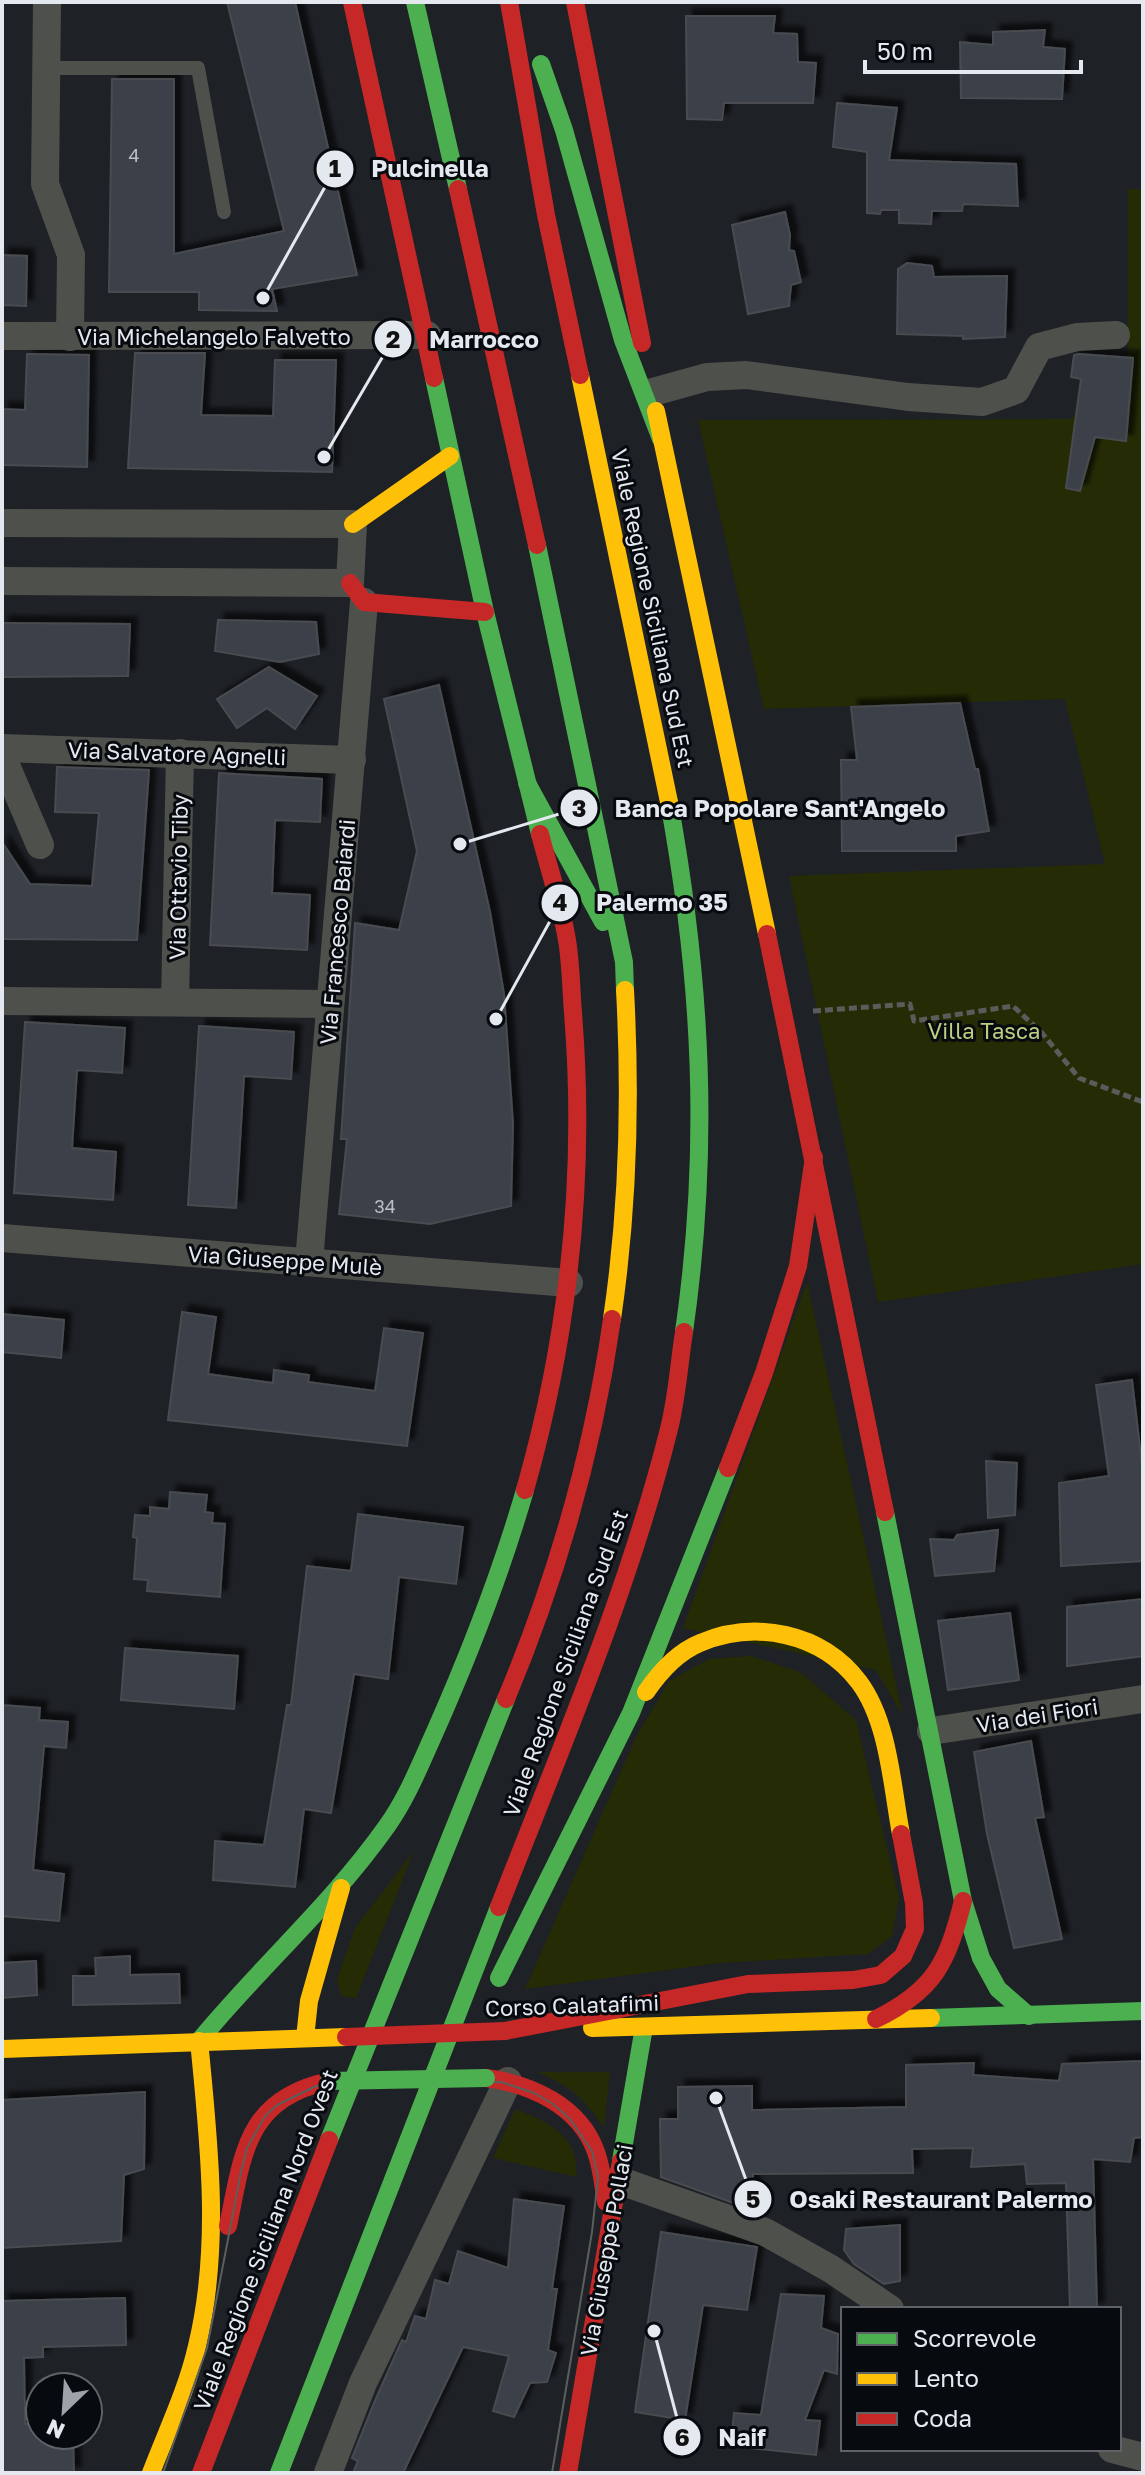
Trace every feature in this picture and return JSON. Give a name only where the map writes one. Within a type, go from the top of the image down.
[{"type":"main road","points":[[199,2041],[236,1996],[343,1882],[388,1825],[412,1782],[458,1680],[506,1553],[545,1419],[569,1283],[578,1076],[567,940],[485,612],[352,2]]},
{"type":"main road","name":"Viale Regione Siciliana Sud Est","points":[[375,2024],[546,1601],[578,1495],[599,1408],[617,1281],[627,1158],[629,1031],[624,962],[512,422],[415,2]]},
{"type":"main road","name":"Viale Regione Siciliana Sud Est","points":[[392,2187],[611,1618],[640,1533],[670,1426],[687,1309],[698,1201],[701,1100],[698,1012],[686,893],[664,772],[546,215],[509,2]]},
{"type":"main road","points":[[519,2],[564,130],[623,340],[661,439]]},
{"type":"main road","name":"Viale Regione Siciliana Sud Est","points":[[575,2],[661,439],[814,1157],[963,1901],[981,1958],[998,1989],[1029,2016]]},
{"type":"main road","points":[[353,524],[450,456]]},
{"type":"main road","points":[[357,592],[485,612]]},
{"type":"main road","points":[[527,783],[624,962]]},
{"type":"main road","points":[[492,1991],[631,1713],[764,1373],[798,1266],[814,1157]]},
{"type":"main road","points":[[505,2031],[748,1984],[853,1980],[881,1975],[903,1956],[915,1929],[914,1903],[880,1721],[859,1682],[826,1651],[785,1633],[740,1631],[697,1644],[661,1671],[631,1713]]},
{"type":"main road","points":[[305,2038],[309,2001],[343,1882]]},
{"type":"main road","name":"Viale Regione Siciliana Sud Est","points":[[874,2021],[919,1995],[940,1967],[956,1931],[963,1901]]},
{"type":"main road","name":"Corso Calatafimi","points":[[2,2049],[1143,2011]]},
{"type":"main road","points":[[279,2473],[392,2187],[478,2019]]},
{"type":"main road","name":"Viale Regione Siciliana Nord Ovest","points":[[201,2473],[375,2024]]},
{"type":"main road","name":"Via Giuseppe Pollaci","points":[[568,2473],[644,2027]]},
{"type":"main road","name":"Viale Regione Siciliana Nord Ovest","points":[[151,2473],[179,2402],[201,2330],[210,2265],[211,2160],[199,2041]]},
{"type":"main road","points":[[201,2330],[246,2146],[264,2114],[276,2103],[305,2087],[329,2081],[497,2080],[535,2090],[557,2102],[586,2133],[595,2149],[610,2221]]},
{"type":"street","points":[[47,2],[45,184],[71,255],[70,337]]},
{"type":"street","name":"Via Michelangelo Falvetto","points":[[2,336],[427,335]]},
{"type":"street","points":[[653,392],[707,377],[746,375],[908,397],[982,402],[1016,390],[1039,347],[1077,337],[1116,335]]},
{"type":"street","points":[[2,523],[353,524]]},
{"type":"street","name":"Via Francesco Baiardi","points":[[309,1262],[352,760],[357,592],[353,524]]},
{"type":"street","points":[[2,581],[357,592]]},
{"type":"street","name":"Via Salvatore Agnelli","points":[[2,748],[352,760]]},
{"type":"street","name":"Via Ottavio Tiby","points":[[175,1002],[180,753]]},
{"type":"street","points":[[2,756],[40,845]]},
{"type":"street","points":[[2,1001],[330,1004]]},
{"type":"street","name":"Via Giuseppe Mulè","points":[[2,1238],[569,1283]]},
{"type":"street","name":"Via dei Fiori","points":[[931,1731],[1143,1699]]},
{"type":"street","points":[[328,2473],[363,2383],[497,2080]]},
{"type":"street","points":[[618,2180],[765,2232],[831,2269],[887,2307]]},
{"type":"street","points":[[1120,2451],[1143,2457]]},
{"type":"lane","points":[[46,68],[198,68],[224,212]]},
{"type":"path","points":[[784,1015],[910,1004],[914,1021],[1013,1006],[1042,1033],[1079,1078],[1143,1102]]},
{"type":"green space","name":"Villa Tasca","points":[[1128,189],[1143,189],[1143,1264],[878,1302],[789,876],[1105,864],[1065,699],[764,709],[698,420],[1070,419],[1128,380]]},
{"type":"green space","points":[[807,1282],[903,1716],[876,1670],[683,1628]]},
{"type":"green space","points":[[751,1656],[800,1672],[856,1720],[899,1898],[892,1936],[868,1954],[719,1963],[525,1989],[636,1737],[669,1681],[709,1659]]},
{"type":"green space","points":[[414,1851],[356,1998],[341,1996],[337,1979],[355,1928]]},
{"type":"green space","points":[[537,2072],[610,2072],[604,2127],[575,2094]]},
{"type":"green space","points":[[515,2109],[540,2120],[563,2136],[574,2154],[577,2177],[493,2158]]},
{"type":"building","points":[[227,2],[295,2],[357,275],[272,289],[277,311],[199,310],[199,292],[109,292],[112,79],[174,79],[174,254],[284,231]]},
{"type":"building","points":[[686,16],[775,16],[773,33],[797,34],[798,62],[816,63],[813,103],[724,103],[722,120],[687,119]]},
{"type":"building","points":[[1045,30],[1043,47],[1065,49],[1062,99],[961,98],[960,42],[993,45],[993,32]]},
{"type":"building","points":[[837,103],[897,108],[889,160],[1016,164],[1018,206],[963,204],[962,211],[932,211],[931,224],[899,223],[899,210],[867,213],[867,152],[833,147]]},
{"type":"building","points":[[785,212],[790,235],[789,250],[794,251],[801,282],[791,285],[789,306],[748,314],[732,225]]},
{"type":"building","points":[[2,255],[27,256],[26,306],[2,305]]},
{"type":"building","points":[[907,263],[932,266],[934,277],[1007,276],[1005,337],[963,339],[963,336],[897,334],[898,269]]},
{"type":"building","points":[[135,353],[205,353],[201,415],[273,416],[275,360],[336,360],[332,472],[128,468]]},
{"type":"building","points":[[27,354],[89,355],[87,467],[2,465],[2,409],[25,410]]},
{"type":"building","points":[[1074,355],[1133,358],[1126,441],[1095,437],[1080,491],[1066,488],[1081,379],[1071,377]]},
{"type":"building","points":[[218,620],[316,622],[319,654],[280,662],[215,651]]},
{"type":"building","points":[[2,623],[130,624],[128,676],[2,677]]},
{"type":"building","points":[[269,667],[317,696],[295,729],[267,708],[237,728],[217,699]]},
{"type":"building","points":[[439,685],[490,912],[504,994],[513,1124],[511,1206],[430,1224],[339,1214],[347,1139],[341,1139],[355,923],[399,930],[417,851],[384,699]]},
{"type":"building","points":[[960,703],[975,769],[978,769],[989,831],[956,836],[956,851],[842,851],[841,760],[857,760],[851,707]]},
{"type":"building","points":[[57,767],[149,770],[137,940],[2,939],[2,842],[30,884],[92,886],[99,813],[55,812]]},
{"type":"building","points":[[219,773],[322,779],[320,822],[275,820],[272,893],[310,895],[307,950],[210,945]]},
{"type":"building","points":[[25,1022],[125,1028],[122,1073],[77,1070],[72,1148],[116,1152],[113,1200],[14,1193]]},
{"type":"building","points":[[199,1026],[294,1032],[291,1079],[244,1076],[236,1208],[188,1205]]},
{"type":"building","points":[[182,1312],[216,1317],[208,1374],[273,1383],[274,1370],[309,1375],[308,1382],[375,1391],[384,1328],[423,1333],[407,1446],[168,1420]]},
{"type":"building","points":[[2,1314],[64,1320],[61,1358],[2,1352]]},
{"type":"building","points":[[1132,1380],[1143,1474],[1143,1561],[1061,1566],[1059,1483],[1109,1476],[1096,1385]]},
{"type":"building","points":[[986,1461],[1017,1463],[1015,1515],[988,1518]]},
{"type":"building","points":[[170,1492],[207,1495],[205,1512],[213,1513],[212,1523],[225,1524],[220,1597],[147,1591],[148,1580],[134,1579],[135,1515],[150,1516],[150,1507],[169,1509]]},
{"type":"building","points":[[358,1514],[463,1527],[456,1584],[399,1577],[388,1679],[354,1674],[331,1813],[304,1809],[295,1887],[213,1880],[215,1841],[264,1845],[287,1705],[291,1705],[307,1566],[351,1571]]},
{"type":"building","points":[[998,1530],[994,1571],[935,1576],[930,1539],[954,1540],[957,1535]]},
{"type":"building","points":[[1143,1599],[1143,1656],[1067,1666],[1067,1607]]},
{"type":"building","points":[[1010,1613],[1019,1680],[948,1690],[938,1621]]},
{"type":"building","points":[[125,1648],[238,1656],[234,1709],[121,1700]]},
{"type":"building","points":[[2,1705],[40,1708],[39,1720],[68,1722],[66,1748],[44,1746],[33,1870],[64,1874],[59,1921],[2,1916]]},
{"type":"building","points":[[1031,1741],[1044,1817],[1035,1818],[1062,1939],[1014,1948],[987,1834],[974,1752]]},
{"type":"building","points":[[130,1956],[130,1975],[179,1974],[180,2003],[73,2005],[73,1976],[96,1976],[95,1958]]},
{"type":"building","points":[[36,1961],[37,1995],[2,1998],[2,1963]]},
{"type":"building","points":[[1143,2061],[1143,2137],[1134,2138],[1130,2162],[1093,2159],[1097,2307],[1070,2307],[1066,2183],[1027,2184],[1025,2164],[971,2167],[973,2148],[912,2149],[913,2173],[753,2174],[753,2210],[661,2177],[660,2119],[678,2119],[678,2087],[752,2086],[752,2110],[906,2107],[906,2065],[974,2063],[973,2075],[1059,2081],[1062,2064]]},
{"type":"building","points":[[145,2092],[144,2169],[124,2175],[121,2241],[2,2248],[2,2100]]},
{"type":"building","points":[[514,2199],[564,2206],[552,2289],[557,2289],[548,2350],[556,2353],[547,2382],[530,2383],[514,2417],[493,2411],[509,2356],[463,2347],[403,2473],[353,2473],[358,2461],[352,2458],[374,2403],[402,2340],[406,2342],[415,2316],[426,2319],[435,2280],[449,2284],[458,2251],[508,2268]]},
{"type":"building","points":[[900,2225],[900,2281],[884,2284],[854,2264],[844,2250],[846,2229]]},
{"type":"building","points":[[661,2232],[757,2247],[747,2310],[703,2305],[685,2420],[635,2412]]},
{"type":"building","points":[[781,2294],[824,2296],[821,2328],[838,2334],[837,2374],[824,2370],[805,2420],[820,2421],[816,2455],[731,2446],[734,2413],[761,2415]]},
{"type":"building","points":[[125,2298],[126,2345],[43,2347],[43,2357],[24,2358],[24,2451],[73,2451],[74,2473],[2,2473],[2,2301]]},
{"type":"tram line","points":[[163,2473],[207,2348],[247,2148],[265,2116],[277,2105],[316,2086],[501,2082],[534,2093],[570,2119],[592,2151],[598,2177],[592,2232],[552,2473]]},
{"type":"traffic: fast","points":[[415,2],[458,189]]},
{"type":"traffic: fast","points":[[541,64],[564,130],[623,340],[661,439]]},
{"type":"traffic: fast","points":[[434,378],[485,612],[540,834]]},
{"type":"traffic: fast","points":[[537,545],[624,962],[625,990]]},
{"type":"traffic: fast","points":[[527,783],[603,922]]},
{"type":"traffic: fast","points":[[669,802],[689,935],[699,1066],[697,1197],[684,1332]]},
{"type":"traffic: fast","points":[[499,1978],[631,1713],[728,1468]]},
{"type":"traffic: fast","points":[[199,2041],[343,1882],[401,1804],[472,1644],[525,1490]]},
{"type":"traffic: fast","points":[[885,1512],[963,1901],[981,1958],[998,1989],[1029,2016]]},
{"type":"traffic: fast","points":[[329,2140],[506,1699]]},
{"type":"traffic: fast","points":[[279,2473],[499,1907]]},
{"type":"traffic: fast","points":[[931,2018],[1143,2011]]},
{"type":"traffic: fast","points":[[621,2161],[644,2027]]},
{"type":"traffic: fast","points":[[329,2081],[486,2078]]},
{"type":"traffic: slow","points":[[580,375],[669,802]]},
{"type":"traffic: slow","points":[[656,411],[767,934]]},
{"type":"traffic: slow","points":[[353,524],[450,456]]},
{"type":"traffic: slow","points":[[612,1319],[622,1237],[627,1155],[625,990]]},
{"type":"traffic: slow","points":[[646,1692],[677,1657],[700,1643],[721,1636],[743,1632],[786,1635],[826,1652],[844,1665],[859,1682],[877,1716],[888,1755],[901,1834]]},
{"type":"traffic: slow","points":[[305,2038],[309,2001],[341,1888]]},
{"type":"traffic: slow","points":[[592,2028],[931,2018]]},
{"type":"traffic: slow","points":[[2,2049],[346,2037]]},
{"type":"traffic: slow","points":[[151,2473],[193,2362],[209,2271],[211,2194],[199,2041]]},
{"type":"traffic: jam","points":[[352,2],[434,378]]},
{"type":"traffic: jam","points":[[509,2],[546,215],[580,375]]},
{"type":"traffic: jam","points":[[575,2],[642,343]]},
{"type":"traffic: jam","points":[[458,189],[537,545]]},
{"type":"traffic: jam","points":[[350,583],[364,602],[485,612]]},
{"type":"traffic: jam","points":[[525,1490],[553,1373],[563,1313],[575,1194],[577,1134],[568,949],[562,913],[540,834]]},
{"type":"traffic: jam","points":[[767,934],[885,1512]]},
{"type":"traffic: jam","points":[[728,1468],[764,1373],[798,1266],[814,1157]]},
{"type":"traffic: jam","points":[[506,1699],[542,1606],[571,1512],[595,1417],[612,1319]]},
{"type":"traffic: jam","points":[[499,1907],[592,1671],[634,1551],[672,1417],[684,1332]]},
{"type":"traffic: jam","points":[[505,2031],[748,1984],[853,1980],[881,1975],[903,1956],[915,1929],[914,1903],[901,1834]]},
{"type":"traffic: jam","points":[[876,2019],[912,1997],[936,1972],[951,1942],[963,1901]]},
{"type":"traffic: jam","points":[[346,2037],[505,2031]]},
{"type":"traffic: jam","points":[[486,2078],[536,2092],[552,2100],[578,2122],[596,2152],[606,2202]]},
{"type":"traffic: jam","points":[[228,2226],[238,2175],[253,2133],[280,2101],[301,2089],[329,2081]]},
{"type":"traffic: jam","points":[[201,2473],[329,2140]]},
{"type":"traffic: jam","points":[[568,2473],[621,2161]]},
{"type":"place","name":"Pulcinella","points":[[263,298]]},
{"type":"place","name":"Marrocco","points":[[324,457]]},
{"type":"place","name":"Banca Popolare Sant'Angelo","points":[[460,844]]},
{"type":"place","name":"Palermo 35","points":[[496,1019]]},
{"type":"place","name":"Osaki Restaurant Palermo","points":[[716,2098]]},
{"type":"place","name":"Naif","points":[[654,2331]]}]
